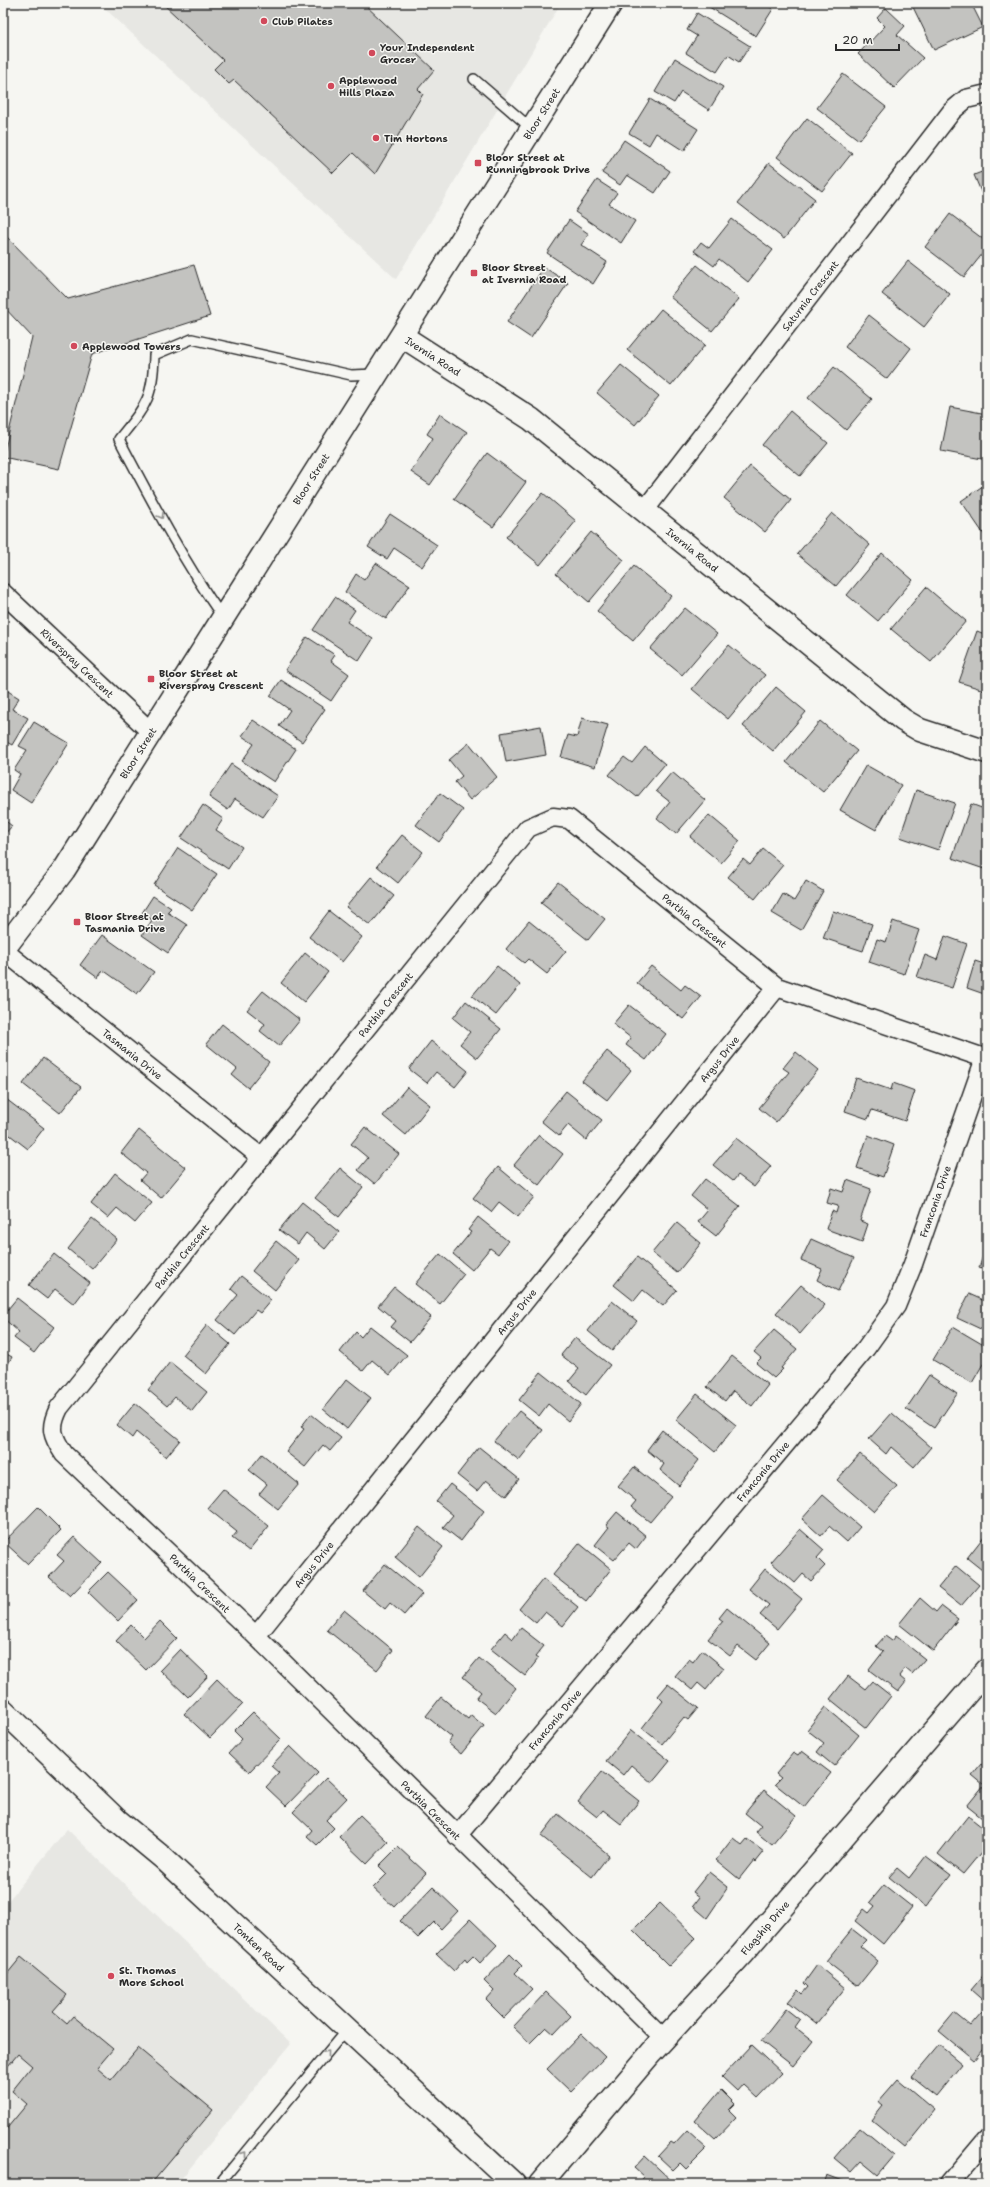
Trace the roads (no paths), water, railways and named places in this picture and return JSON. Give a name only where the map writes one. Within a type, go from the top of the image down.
[{"type":"street","name":"Bloor Street","points":[[3,950],[64,870],[612,3]]},
{"type":"street","name":"Saturnia Crescent","points":[[644,511],[952,111],[966,99],[987,94]]},
{"type":"street","name":"Ivernia Road","points":[[402,336],[531,419],[903,720],[920,730],[987,752]]},
{"type":"street","name":"Riverspray Crescent","points":[[3,593],[151,732]]},
{"type":"street","name":"Parthia Crescent","points":[[665,2040],[256,1636],[64,1454],[57,1444],[52,1430],[54,1419],[59,1408],[528,828],[553,817],[569,819],[777,987],[986,1059]]},
{"type":"street","name":"Tasmania Drive","points":[[3,950],[262,1158]]},
{"type":"street","name":"Argus Drive","points":[[256,1636],[777,987]]},
{"type":"street","name":"Franconia Drive","points":[[457,1836],[480,1811],[866,1348],[896,1306],[913,1264],[986,1059]]},
{"type":"street","name":"Flagship Drive","points":[[540,2184],[742,1954],[987,1670]]},
{"type":"street","name":"Tomken Road","points":[[3,1710],[117,1820],[163,1858],[514,2184]]},
{"type":"street","points":[[950,2184],[987,2139]]},
{"type":"lane","points":[[474,79],[532,129]]},
{"type":"lane","points":[[223,618],[209,598],[142,483],[119,439],[145,407],[154,383],[154,355],[192,339],[351,375],[378,374]]},
{"type":"lane","points":[[220,2184],[347,2029]]},
{"type":"place","name":"Club Pilates","points":[[264,21]]},
{"type":"place","name":"Your Independent Grocer","points":[[372,53]]},
{"type":"place","name":"Applewood Hills Plaza","points":[[331,86]]},
{"type":"place","name":"Tim Hortons","points":[[376,138]]},
{"type":"place","name":"Bloor Street at Runningbrook Drive","points":[[478,163]]},
{"type":"place","name":"Bloor Street at Ivernia Road","points":[[474,273]]},
{"type":"place","name":"Applewood Towers","points":[[74,346]]},
{"type":"place","name":"Bloor Street at Riverspray Crescent","points":[[151,679]]},
{"type":"place","name":"Bloor Street at Tasmania Drive","points":[[77,922]]},
{"type":"place","name":"St. Thomas More School","points":[[111,1976]]}]
